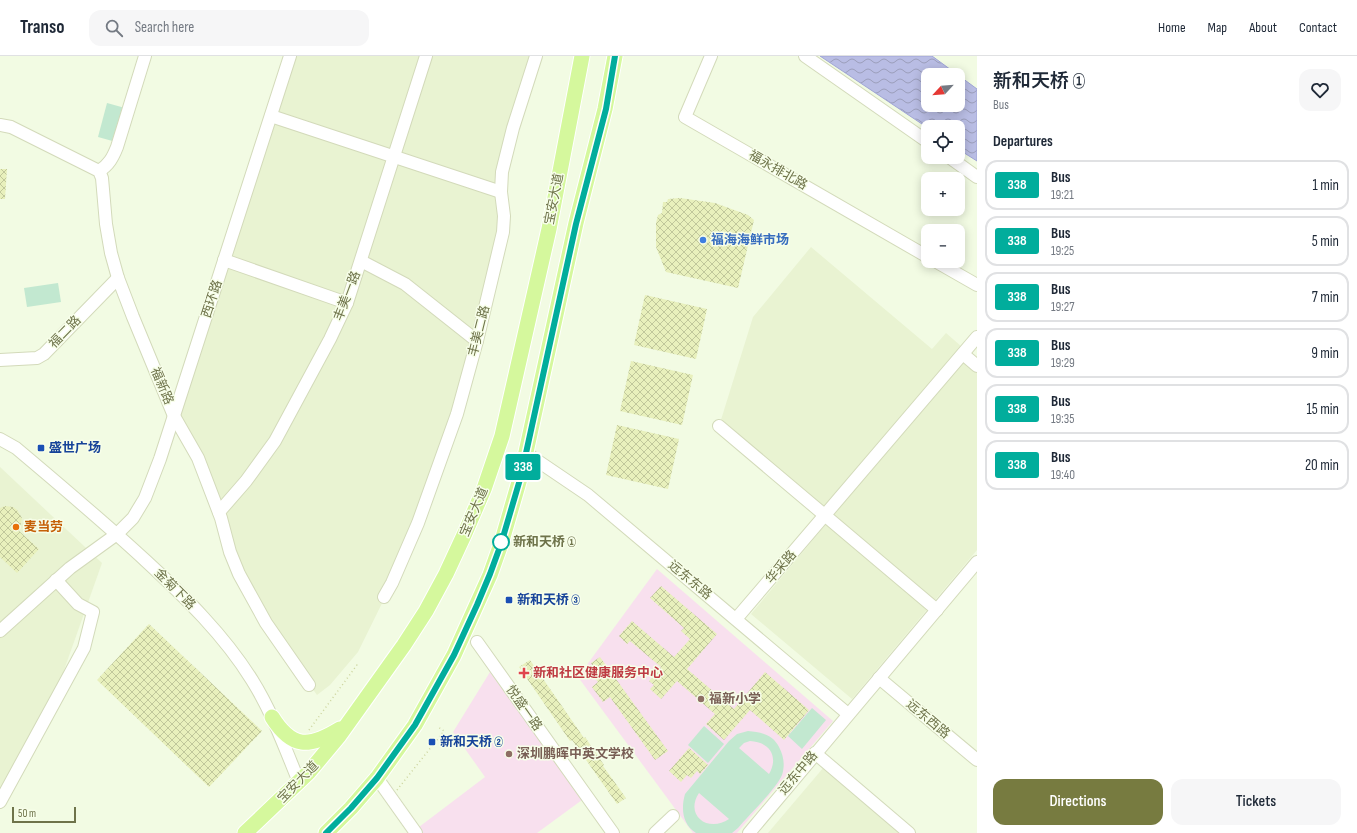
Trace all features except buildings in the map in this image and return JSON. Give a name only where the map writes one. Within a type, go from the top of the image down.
[{"type":"main road","name":"宝安大道","points":[[245,833],[299,782],[346,726],[404,645],[426,611],[446,574],[465,533],[484,489],[500,444],[515,384],[549,229],[582,56]]},
{"type":"main road","name":"宝安大道","points":[[326,833],[351,808],[377,778],[415,725],[454,655],[477,605],[501,544],[521,476],[576,224],[606,109],[616,60]]},
{"type":"main road","points":[[272,717],[279,729],[285,735],[299,742],[316,741],[346,726]]},
{"type":"street","points":[[0,125],[17,130],[99,171],[106,167],[113,158],[145,56]]},
{"type":"street","name":"西环路","points":[[0,630],[70,568],[117,534],[134,518],[145,498],[160,459],[290,56]]},
{"type":"street","name":"丰美一路","points":[[218,512],[246,481],[275,441],[330,339],[347,303],[395,158],[426,56]]},
{"type":"street","name":"丰美二路","points":[[384,597],[392,583],[418,523],[457,414],[477,341],[503,232],[504,216],[501,192],[502,172],[513,128],[536,56]]},
{"type":"street","name":"福永排北路","points":[[711,56],[685,117],[921,253]]},
{"type":"street","points":[[805,56],[921,137]]},
{"type":"street","points":[[271,116],[501,192]]},
{"type":"street","points":[[959,164],[977,177]]},
{"type":"street","name":"福新路","points":[[99,171],[102,178],[106,224],[118,278],[174,416],[198,458],[218,512],[230,552],[246,588],[266,623],[309,685]]},
{"type":"street","points":[[224,260],[347,303]]},
{"type":"street","points":[[361,261],[405,284],[477,341]]},
{"type":"street","points":[[947,268],[977,285]]},
{"type":"street","name":"福二路","points":[[0,360],[37,358],[44,354],[118,278]]},
{"type":"street","name":"华采路","points":[[736,619],[977,337]]},
{"type":"street","points":[[963,354],[977,366]]},
{"type":"street","points":[[719,426],[936,610]]},
{"type":"street","name":"金菊下路","points":[[0,439],[16,448],[117,534],[180,593],[225,642],[253,681],[272,717],[299,782]]},
{"type":"street","name":"远东东路","points":[[526,453],[588,495],[848,714]]},
{"type":"street","name":"远东中路","points":[[749,833],[977,562]]},
{"type":"street","points":[[0,802],[84,648],[93,612],[78,604],[56,580]]},
{"type":"street","name":"悦盛一路","points":[[477,642],[613,833]]},
{"type":"street","name":"远东西路","points":[[878,678],[977,760]]},
{"type":"street","points":[[815,754],[909,833]]},
{"type":"street","points":[[377,778],[416,833]]},
{"type":"street","points":[[655,833],[673,816]]},
{"type":"path","points":[[307,731],[357,665],[360,667]]},
{"type":"path","points":[[395,792],[402,786],[444,731],[438,727]]},
{"type":"shaded area","points":[[290,56],[536,56],[502,172],[504,216],[477,341],[392,583],[358,652],[330,685],[317,695],[266,623],[221,518],[174,416]]},
{"type":"shaded area","points":[[107,103],[125,108],[116,142],[98,137]]},
{"type":"shaded area","points":[[811,247],[932,349],[946,333],[977,360],[977,550],[852,699],[751,614],[832,517],[720,423],[753,317]]},
{"type":"shaded area","points":[[58,283],[61,302],[27,307],[24,288]]},
{"type":"shaded area","points":[[0,467],[102,563],[47,718],[0,808]]},
{"type":"shaded area","name":"福新小学","points":[[657,569],[833,721],[737,833],[693,833],[578,677]]},
{"type":"shaded area","name":"深圳鹏晖中英文学校","points":[[490,672],[582,800],[537,833],[423,833],[419,827],[485,777],[453,732]]},
{"type":"shaded area","points":[[812,708],[826,720],[802,749],[788,736]]},
{"type":"shaded area","points":[[704,726],[724,744],[708,763],[688,745]]},
{"type":"shaded area","points":[[753,731],[770,737],[781,750],[784,761],[782,775],[768,794],[732,833],[696,833],[691,829],[685,820],[683,805],[685,794],[729,741],[737,734]],"holes":[[[750,741],[763,744],[771,752],[773,762],[769,774],[739,748],[744,743]],[[699,793],[729,819],[721,823],[714,824],[701,820],[695,809],[695,801]]]},
{"type":"shaded area","points":[[824,767],[903,833],[768,833]]},
{"type":"water","points":[[820,56],[932,56],[948,68],[921,68],[921,112],[965,112],[965,80],[977,89],[977,161],[965,153],[965,120],[921,120],[921,123]]},
{"type":"bus line","name":"338","points":[[326,833],[363,795],[398,750],[415,725],[454,655],[490,574],[501,544],[521,476],[576,224],[606,109],[615,56]]},
{"type":"place","name":"福海海鲜市场","points":[[703,240]]},
{"type":"place","name":"盛世广场","points":[[41,448]]},
{"type":"place","name":"麦当劳","points":[[16,527]]},
{"type":"place","name":"新和天桥 ①","points":[[501,542]]},
{"type":"place","name":"新和天桥 ③","points":[[509,600]]},
{"type":"place","name":"新和社区健康服务中心","points":[[524,673]]},
{"type":"place","name":"福新小学","points":[[701,699]]},
{"type":"place","name":"新和天桥 ②","points":[[432,742]]},
{"type":"place","name":"深圳鹏晖中英文学校","points":[[509,754]]}]
